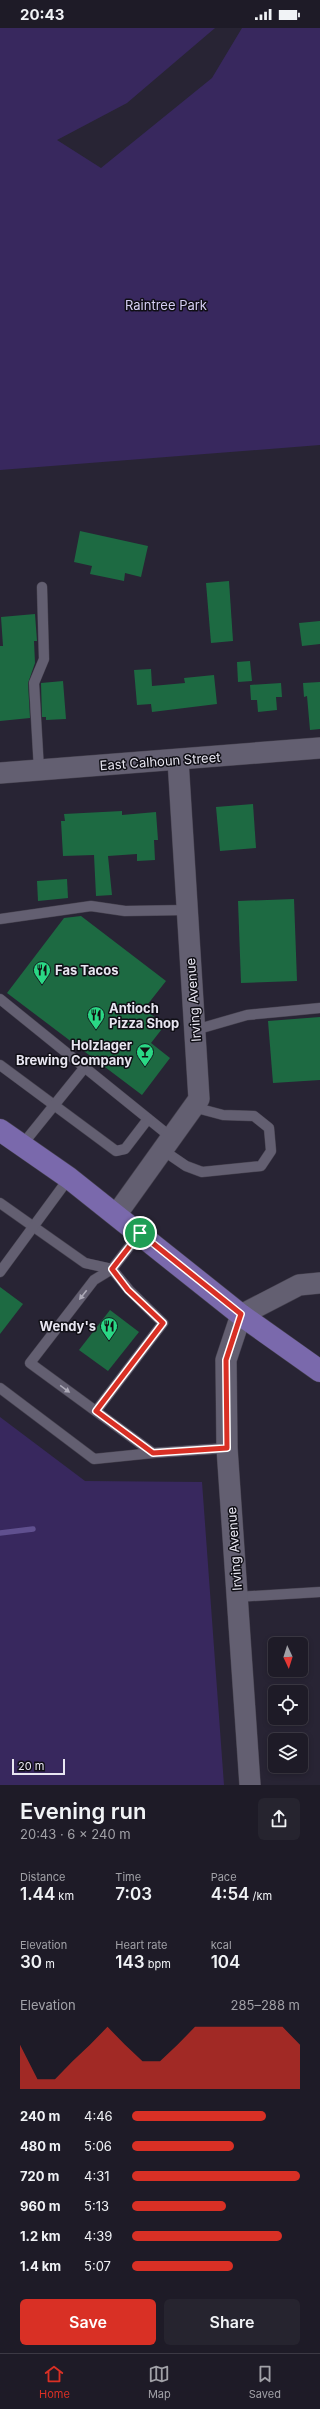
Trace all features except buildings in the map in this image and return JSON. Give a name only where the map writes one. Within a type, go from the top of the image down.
[{"type":"main road","points":[[0,1130],[69,1178],[241,1314],[320,1371]]},
{"type":"street","name":"East Calhoun Street","points":[[0,773],[320,748]]},
{"type":"street","name":"Irving Avenue","points":[[116,1215],[199,1099],[178,760]]},
{"type":"street","points":[[241,1314],[299,1285],[320,1283]]},
{"type":"street","name":"Irving Avenue","points":[[241,1314],[226,1360],[227,1448],[250,1785]]},
{"type":"lane","points":[[38,770],[34,683],[44,659],[42,587]]},
{"type":"lane","points":[[0,919],[91,906],[124,911],[187,910]]},
{"type":"lane","points":[[0,999],[148,1118],[186,1166],[202,1172],[261,1166],[271,1151],[269,1128],[254,1116],[223,1115],[193,1107]]},
{"type":"lane","points":[[195,1030],[247,1015],[320,1008]]},
{"type":"lane","points":[[0,1065],[116,1151],[125,1149],[148,1118]]},
{"type":"lane","points":[[22,1145],[85,1068]]},
{"type":"lane","points":[[0,1272],[69,1178]]},
{"type":"lane","points":[[0,1203],[85,1263],[112,1269],[128,1290],[163,1323],[96,1411]]},
{"type":"lane","points":[[140,1233],[112,1269],[94,1280],[30,1363],[153,1453]]},
{"type":"lane","points":[[0,1388],[94,1458],[227,1448]]},
{"type":"lane","points":[[237,1597],[320,1592]]},
{"type":"green space","name":"Raintree Park","points":[[0,28],[215,28],[127,103],[57,140],[101,168],[212,78],[242,28],[320,28],[320,445],[0,470]]},
{"type":"green space","points":[[0,1417],[85,1481],[202,1482],[224,1785],[0,1785]]},
{"type":"waterway","points":[[0,1533],[33,1529]]},
{"type":"place","name":"Fas Tacos","points":[[42,985]]},
{"type":"place","name":"Antioch Pizza Shop","points":[[96,1030]]},
{"type":"place","name":"Holzlager Brewing Company","points":[[145,1067]]},
{"type":"place","name":"Wendy's","points":[[109,1341]]},
{"type":"route","points":[[140,1233],[241,1314],[226,1360],[227,1448],[153,1453],[96,1411],[163,1323],[128,1290],[112,1269],[140,1233]]}]
